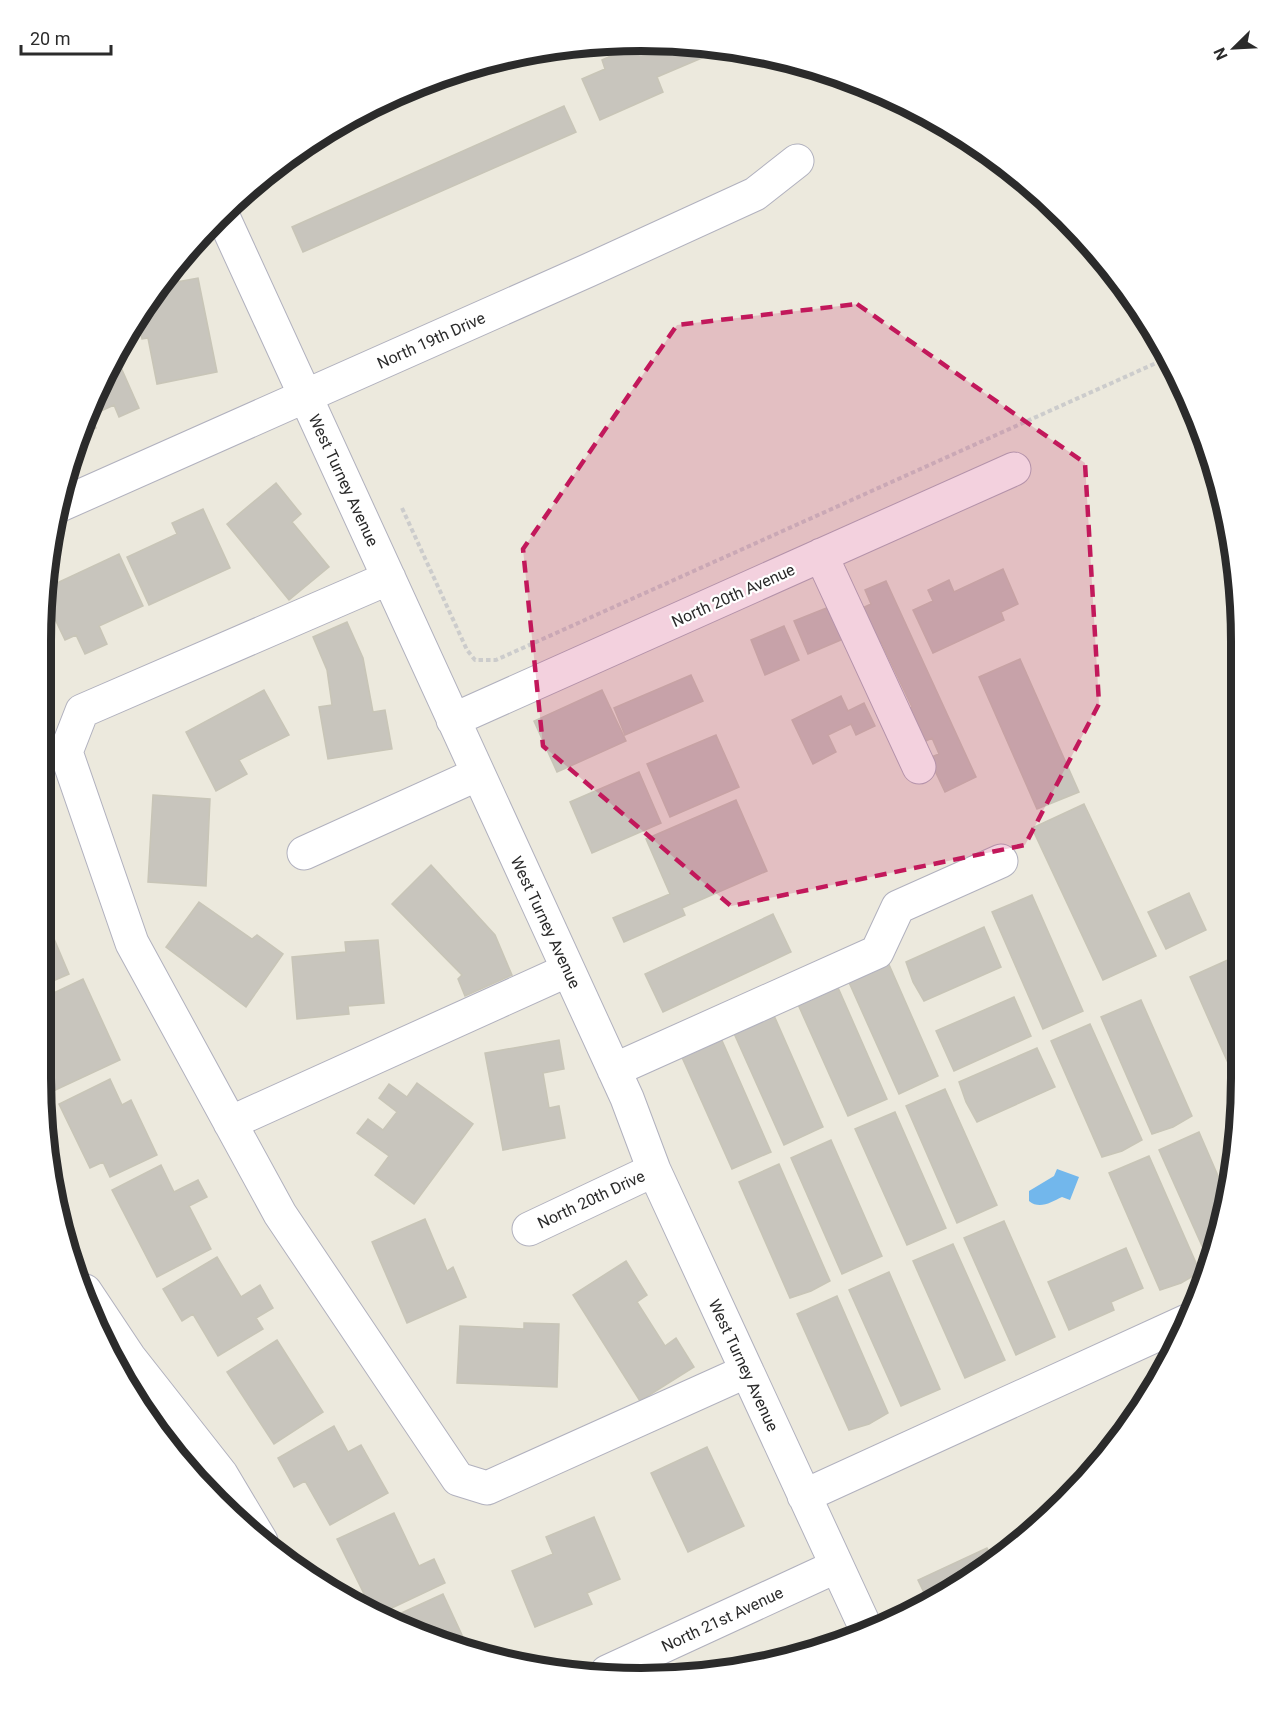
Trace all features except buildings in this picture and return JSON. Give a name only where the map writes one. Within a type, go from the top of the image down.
[{"type":"street","name":"North 19th Drive","points":[[68,502],[755,194],[797,161]]},
{"type":"street","name":"West Turney Avenue","points":[[224,224],[614,1070],[654,1170],[864,1624]]},
{"type":"street","name":"North 20th Avenue","points":[[453,720],[1014,469]]},
{"type":"street","points":[[821,555],[919,767]]},
{"type":"street","points":[[389,578],[82,711],[66,752],[132,943],[280,1214],[458,1479],[487,1488],[747,1371]]},
{"type":"street","points":[[304,853],[478,774]]},
{"type":"street","points":[[614,1070],[877,952],[898,907],[1001,861]]},
{"type":"street","points":[[230,1123],[568,970]]},
{"type":"street","name":"North 20th Drive","points":[[529,1228],[654,1170]]},
{"type":"street","points":[[101,1315],[129,1357],[221,1474],[246,1517]]},
{"type":"street","points":[[804,1496],[1176,1326]]},
{"type":"street","name":"North 21st Avenue","points":[[617,1667],[837,1566]]},
{"type":"path","points":[[402,508],[467,650],[475,660],[496,660],[1160,361]]},
{"type":"highlighted area","points":[[857,304],[1085,463],[1099,704],[1025,845],[731,906],[543,746],[523,549],[677,325]]},
{"type":"water","points":[[1057,1169],[1079,1177],[1070,1200],[1062,1197],[1041,1205],[1029,1201],[1029,1191],[1054,1176]]}]
